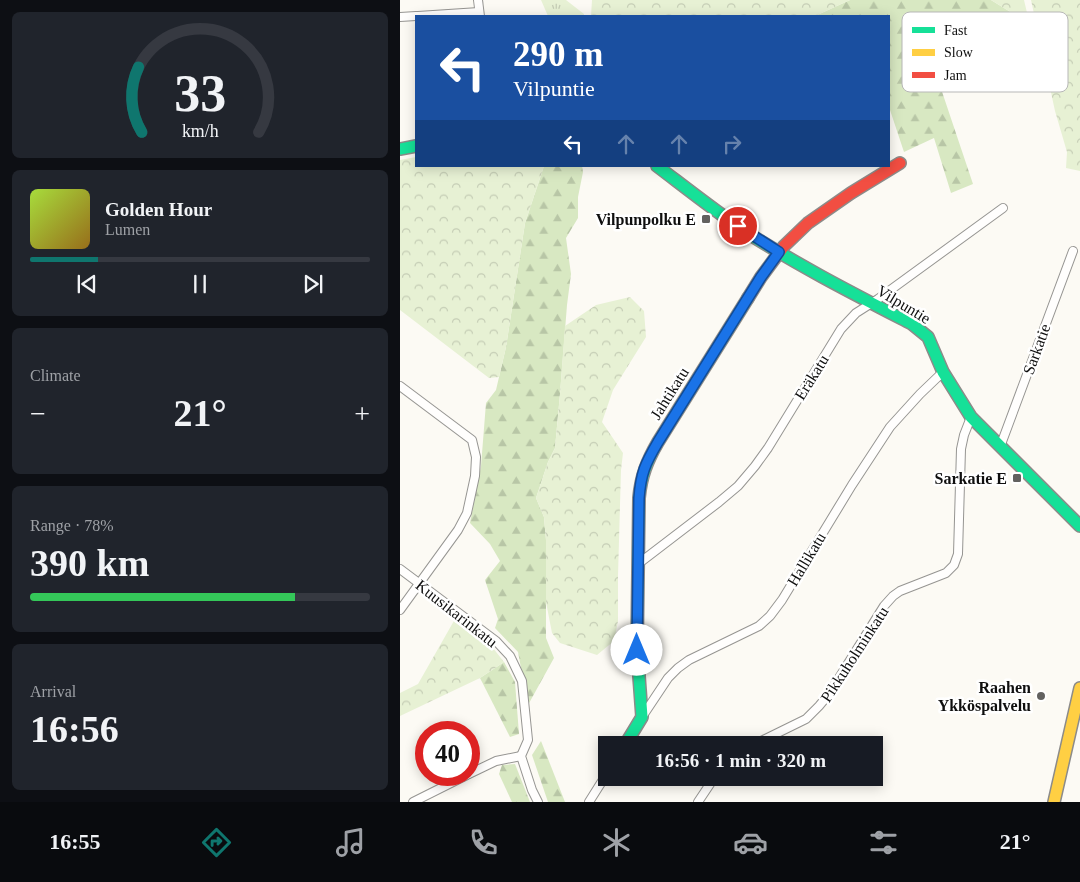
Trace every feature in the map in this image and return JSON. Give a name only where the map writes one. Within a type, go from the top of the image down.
[{"type":"street","points":[[448,15],[480,14],[478,0]]},
{"type":"street","points":[[400,17],[415,16]]},
{"type":"street","points":[[400,149],[415,146]]},
{"type":"street","name":"Jahtikatu","points":[[642,716],[637,650],[639,498],[643,469],[761,277],[784,246],[808,223],[850,193],[900,163]]},
{"type":"street","name":"Vilpuntie","points":[[658,167],[723,217],[779,252],[920,330],[928,338],[943,372],[971,417],[1080,526]]},
{"type":"street","name":"Eräkatu","points":[[638,564],[738,486],[768,448],[840,329],[856,313],[1003,208]]},
{"type":"street","name":"Sarkatie","points":[[1000,447],[1073,251]]},
{"type":"street","name":"Hallikatu","points":[[642,716],[668,678],[678,668],[689,660],[759,626],[770,616],[782,600],[852,485],[890,427],[943,372]]},
{"type":"street","points":[[400,386],[472,440],[476,457],[476,476],[466,512],[458,530],[400,610]]},
{"type":"street","name":"Pikkuholminkatu","points":[[771,736],[806,719],[819,706],[829,694],[884,606],[893,596],[900,591],[946,573],[954,565],[958,554],[961,449],[971,417]]},
{"type":"street","name":"Kuusikarinkatu","points":[[400,569],[496,640],[510,656],[522,681],[528,740],[520,756]]},
{"type":"street","points":[[1054,802],[1080,688]]},
{"type":"street","points":[[630,736],[642,716]]},
{"type":"street","points":[[480,769],[496,761],[520,756],[538,802]]},
{"type":"street","points":[[413,802],[446,786]]},
{"type":"street","points":[[589,802],[599,786]]},
{"type":"street","points":[[698,802],[709,786]]},
{"type":"green space","points":[[541,0],[566,0],[584,14],[584,15],[548,15]]},
{"type":"green space","points":[[592,0],[850,0],[817,15],[591,15]]},
{"type":"green space","points":[[850,0],[991,0],[1010,12],[902,12],[902,92],[942,92],[973,184],[951,193],[934,138],[904,152],[890,110],[890,15],[817,15]]},
{"type":"green space","points":[[991,0],[1024,0],[1027,12],[1010,12]]},
{"type":"green space","points":[[1031,0],[1080,0],[1080,171],[1066,168],[1067,152],[1051,92],[1068,92],[1068,12],[1034,12]]},
{"type":"green space","points":[[415,157],[415,167],[544,167],[525,223],[506,347],[499,377],[489,378],[400,310],[400,160]]},
{"type":"green space","points":[[544,167],[582,167],[583,172],[578,197],[578,218],[566,238],[571,274],[555,448],[548,462],[536,498],[544,517],[546,540],[546,638],[554,658],[528,705],[518,652],[495,628],[498,619],[485,580],[500,561],[490,544],[470,523],[481,466],[486,403],[496,390],[506,347],[525,223]]},
{"type":"green space","points":[[630,297],[644,311],[646,337],[613,390],[602,422],[623,453],[618,621],[614,641],[597,655],[560,643],[552,633],[546,602],[544,517],[536,498],[548,462],[555,448],[565,326],[596,305]]},
{"type":"green space","points":[[455,619],[489,643],[504,662],[480,678],[400,716],[400,693],[418,684]]},
{"type":"green space","points":[[504,662],[515,682],[519,734],[510,737],[480,678]]},
{"type":"green space","points":[[541,741],[565,802],[548,802],[532,755]]},
{"type":"green space","points":[[515,764],[530,802],[512,802],[499,774],[502,765]]},
{"type":"traffic: fast","points":[[400,149],[415,146]]},
{"type":"traffic: fast","points":[[658,167],[712,208],[766,245],[912,324],[928,337],[943,372],[971,417],[1080,526]]},
{"type":"traffic: fast","points":[[630,736],[642,717],[637,649],[639,498],[643,476],[658,442],[748,298]]},
{"type":"traffic: slow","points":[[1054,802],[1080,688]]},
{"type":"traffic: jam","points":[[748,298],[784,246],[808,223],[851,193],[900,163]]},
{"type":"place","name":"Vilpunpolku E","points":[[706,219]]},
{"type":"place","name":"Sarkatie E","points":[[1017,478]]},
{"type":"place","name":"Raahen Ykköspalvelu","points":[[1041,696]]},
{"type":"route","points":[[637,650],[639,498],[643,469],[761,277],[779,252],[738,226]]}]
